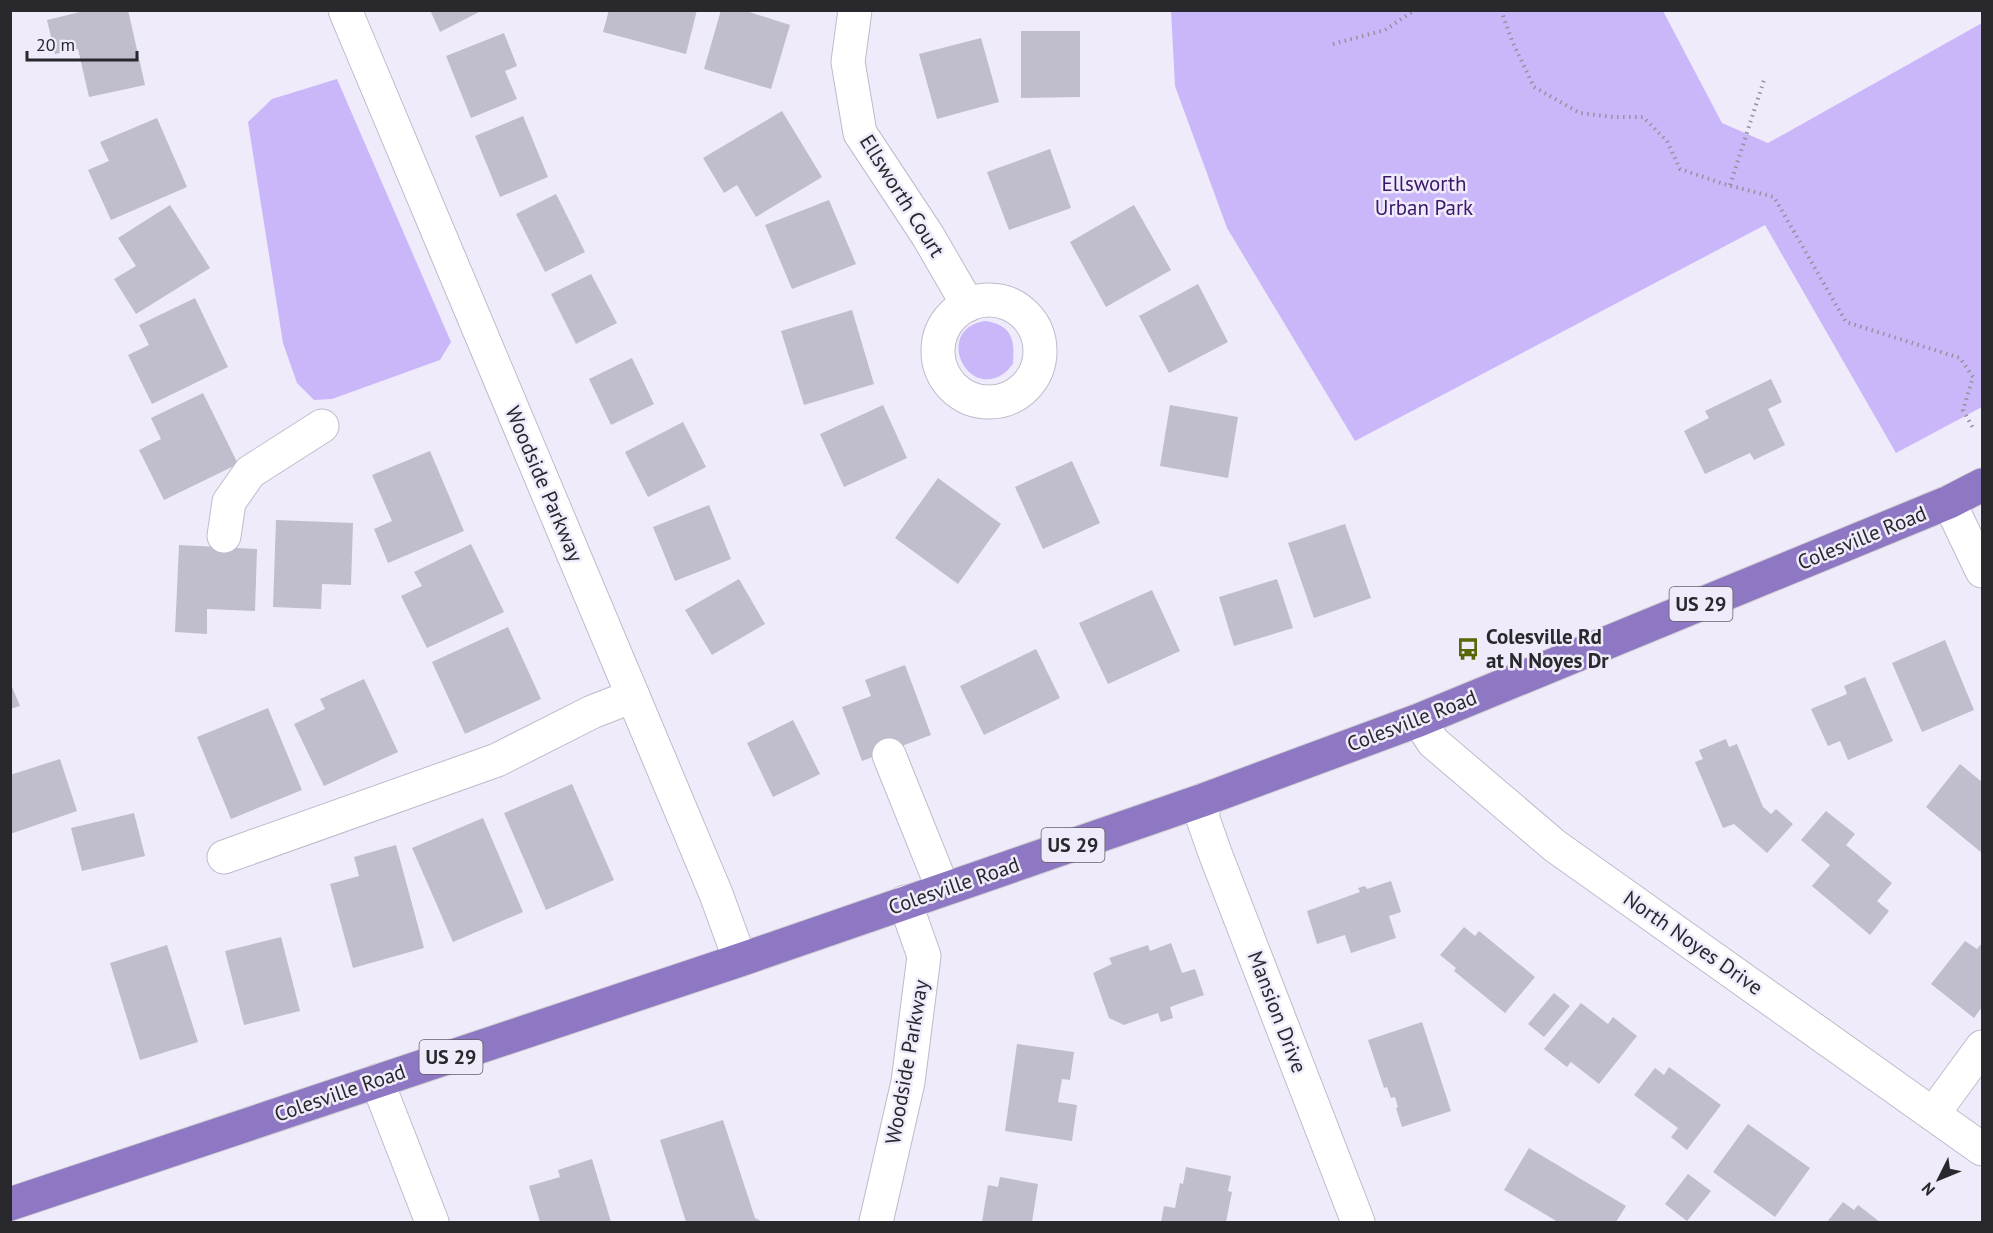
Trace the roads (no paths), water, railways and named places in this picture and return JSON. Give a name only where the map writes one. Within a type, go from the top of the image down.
[{"type":"highway","name":"Colesville Road","points":[[10,1204],[740,960],[1203,800],[1419,720],[1949,502],[1983,485]]},
{"type":"street","name":"Woodside Parkway","points":[[345,10],[716,894],[740,960]]},
{"type":"street","name":"Ellsworth Court","points":[[855,10],[848,62],[860,133],[928,236],[968,304]]},
{"type":"street","points":[[224,536],[229,502],[250,472],[322,426]]},
{"type":"street","points":[[1949,502],[1983,572]]},
{"type":"street","points":[[224,857],[497,760],[592,712],[633,696]]},
{"type":"street","name":"North Noyes Drive","points":[[1419,720],[1433,742],[1555,846],[1983,1149]]},
{"type":"street","points":[[890,754],[943,890]]},
{"type":"street","name":"Mansion Drive","points":[[1203,800],[1203,819],[1215,853],[1358,1222]]},
{"type":"street","name":"Woodside Parkway","points":[[876,1222],[908,1082],[924,956],[905,902]]},
{"type":"street","points":[[1933,1114],[1983,1047]]},
{"type":"street","points":[[377,1081],[432,1222]]},
{"type":"place","name":"Colesville Rd at N Noyes Dr","points":[[1468,649]]},
{"type":"park label","name":"Ellsworth Urban Park","points":[[1424,196]]}]
